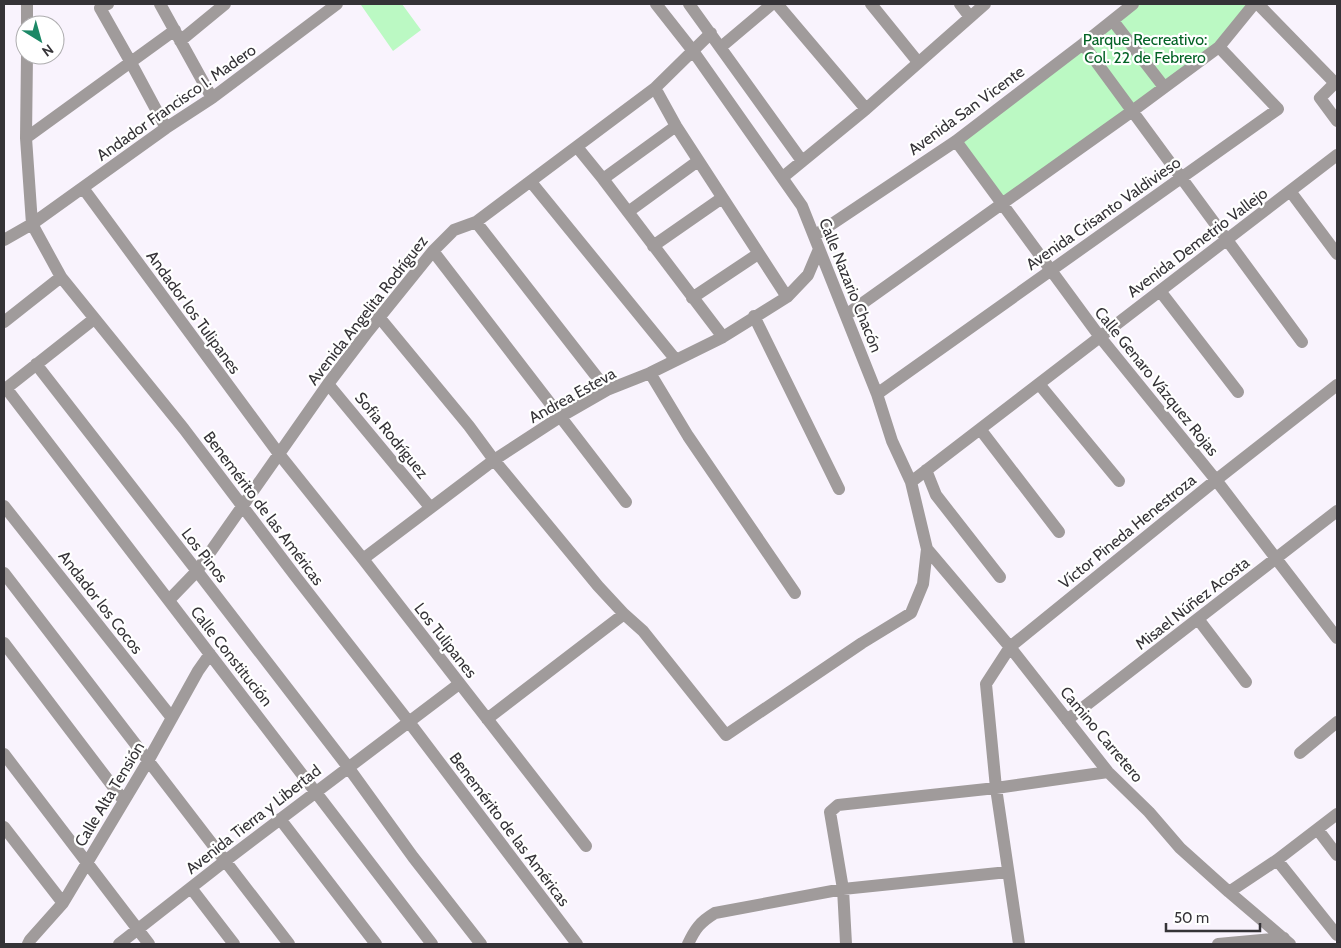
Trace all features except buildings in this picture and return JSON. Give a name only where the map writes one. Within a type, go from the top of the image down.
[{"type":"street","points":[[108,4],[100,8],[166,128]]},
{"type":"street","points":[[160,4],[212,98]]},
{"type":"street","points":[[26,138],[130,61],[178,36],[225,4]]},
{"type":"street","name":"Andador Francisco I. Madero","points":[[4,240],[32,224],[166,128],[212,98],[337,4]]},
{"type":"street","name":"Calle Nazario Chacón","points":[[624,614],[643,630],[726,735],[862,643],[911,613],[923,584],[927,549],[911,482],[892,441],[877,394],[802,206],[693,50],[656,4]]},
{"type":"street","points":[[689,4],[802,161]]},
{"type":"street","points":[[721,47],[772,4]]},
{"type":"street","points":[[777,4],[866,109]]},
{"type":"street","points":[[871,4],[918,62]]},
{"type":"street","points":[[960,4],[970,17]]},
{"type":"street","points":[[783,177],[866,109],[985,4]]},
{"type":"street","name":"Avenida San Vicente","points":[[814,236],[956,141],[1133,4]]},
{"type":"street","points":[[846,315],[1219,47],[1254,4]]},
{"type":"street","points":[[1258,4],[1336,82],[1320,98],[1337,121]]},
{"type":"street","points":[[1112,21],[1164,87]]},
{"type":"street","name":"Avenida Angelita Rodríguez","points":[[169,600],[197,571],[328,384],[432,251],[454,230],[476,222],[655,88],[711,33]]},
{"type":"street","points":[[1083,44],[1131,112],[1302,342]]},
{"type":"street","name":"Avenida Crisanto Valdivieso","points":[[877,394],[1278,109],[1219,47]]},
{"type":"street","name":"Benemérito de las Américas","points":[[26,65],[26,138],[32,224],[61,277],[184,429],[409,722],[576,944]]},
{"type":"street","points":[[655,88],[698,161],[787,296]]},
{"type":"street","points":[[603,179],[676,126]]},
{"type":"street","name":"Calle Genaro Vázquez Rojas","points":[[956,141],[1100,337],[1216,480],[1337,638]]},
{"type":"street","points":[[577,147],[722,337]]},
{"type":"street","name":"Avenida Demetrio Vallejo","points":[[911,482],[1337,155]]},
{"type":"street","points":[[628,212],[698,161]]},
{"type":"street","points":[[531,182],[676,360]]},
{"type":"street","name":"Andador los Tulipanes","points":[[82,188],[279,454]]},
{"type":"street","points":[[1290,191],[1337,254]]},
{"type":"street","points":[[654,246],[722,198]]},
{"type":"street","points":[[476,222],[607,390]]},
{"type":"street","name":"Andrea Esteva","points":[[363,560],[494,460],[560,417],[607,390],[650,373],[722,337],[787,296],[808,275],[820,249]]},
{"type":"street","points":[[432,251],[626,502]]},
{"type":"street","points":[[692,298],[758,254]]},
{"type":"street","points":[[4,322],[61,277]]},
{"type":"street","points":[[1160,290],[1238,392]]},
{"type":"street","points":[[754,316],[839,489]]},
{"type":"street","points":[[379,317],[469,426],[494,460],[598,586],[624,614],[487,719]]},
{"type":"street","points":[[5,389],[94,319]]},
{"type":"street","name":"Los Pinos","points":[[36,364],[197,571],[481,944]]},
{"type":"street","points":[[650,373],[688,436],[795,593]]},
{"type":"street","name":"Sofia Rodríguez","points":[[328,384],[430,508]]},
{"type":"street","points":[[1039,384],[1119,481]]},
{"type":"street","name":"Víctor Pineda Henestroza","points":[[1019,944],[996,788],[986,684],[1010,646],[1337,385]]},
{"type":"street","name":"Calle Constitución","points":[[5,389],[432,944]]},
{"type":"street","points":[[980,429],[1059,532]]},
{"type":"street","name":"Los Tulipanes","points":[[279,454],[586,846]]},
{"type":"street","points":[[926,470],[936,495],[1000,577]]},
{"type":"street","name":"Andador los Cocos","points":[[4,506],[172,718]]},
{"type":"street","name":"Misael Núñez Acosta","points":[[1067,720],[1337,511]]},
{"type":"street","name":"Camino Carretero","points":[[927,549],[1010,646],[1108,772],[1149,812],[1180,848],[1228,892],[1287,941]]},
{"type":"street","points":[[4,573],[289,944]]},
{"type":"street","points":[[1198,619],[1246,682]]},
{"type":"street","points":[[4,643],[124,801]]},
{"type":"street","name":"Calle Alta Tensión","points":[[28,944],[63,903],[148,761],[198,671],[210,654]]},
{"type":"street","name":"Avenida Tierra y Libertad","points":[[118,944],[459,684]]},
{"type":"street","points":[[1300,753],[1337,722]]},
{"type":"street","points":[[4,754],[149,944]]},
{"type":"street","points":[[846,944],[843,889],[830,812],[838,804],[996,788],[1108,772]]},
{"type":"street","points":[[1228,892],[1277,860],[1337,814]]},
{"type":"street","points":[[280,819],[376,944]]},
{"type":"street","points":[[4,827],[63,903]]},
{"type":"street","points":[[1318,830],[1337,855]]},
{"type":"street","points":[[1277,860],[1337,935]]},
{"type":"street","points":[[688,944],[695,929],[706,918],[715,913],[843,889],[1008,872]]},
{"type":"street","points":[[191,888],[234,944]]},
{"type":"street","points":[[1218,944],[1287,941]]},
{"type":"green space","points":[[362,4],[402,4],[421,30],[393,51]]},
{"type":"green space","name":"Parque Recreativo: Col. 22 de Febrero","points":[[1131,4],[1254,4],[1219,47],[1002,203],[956,141]]}]
